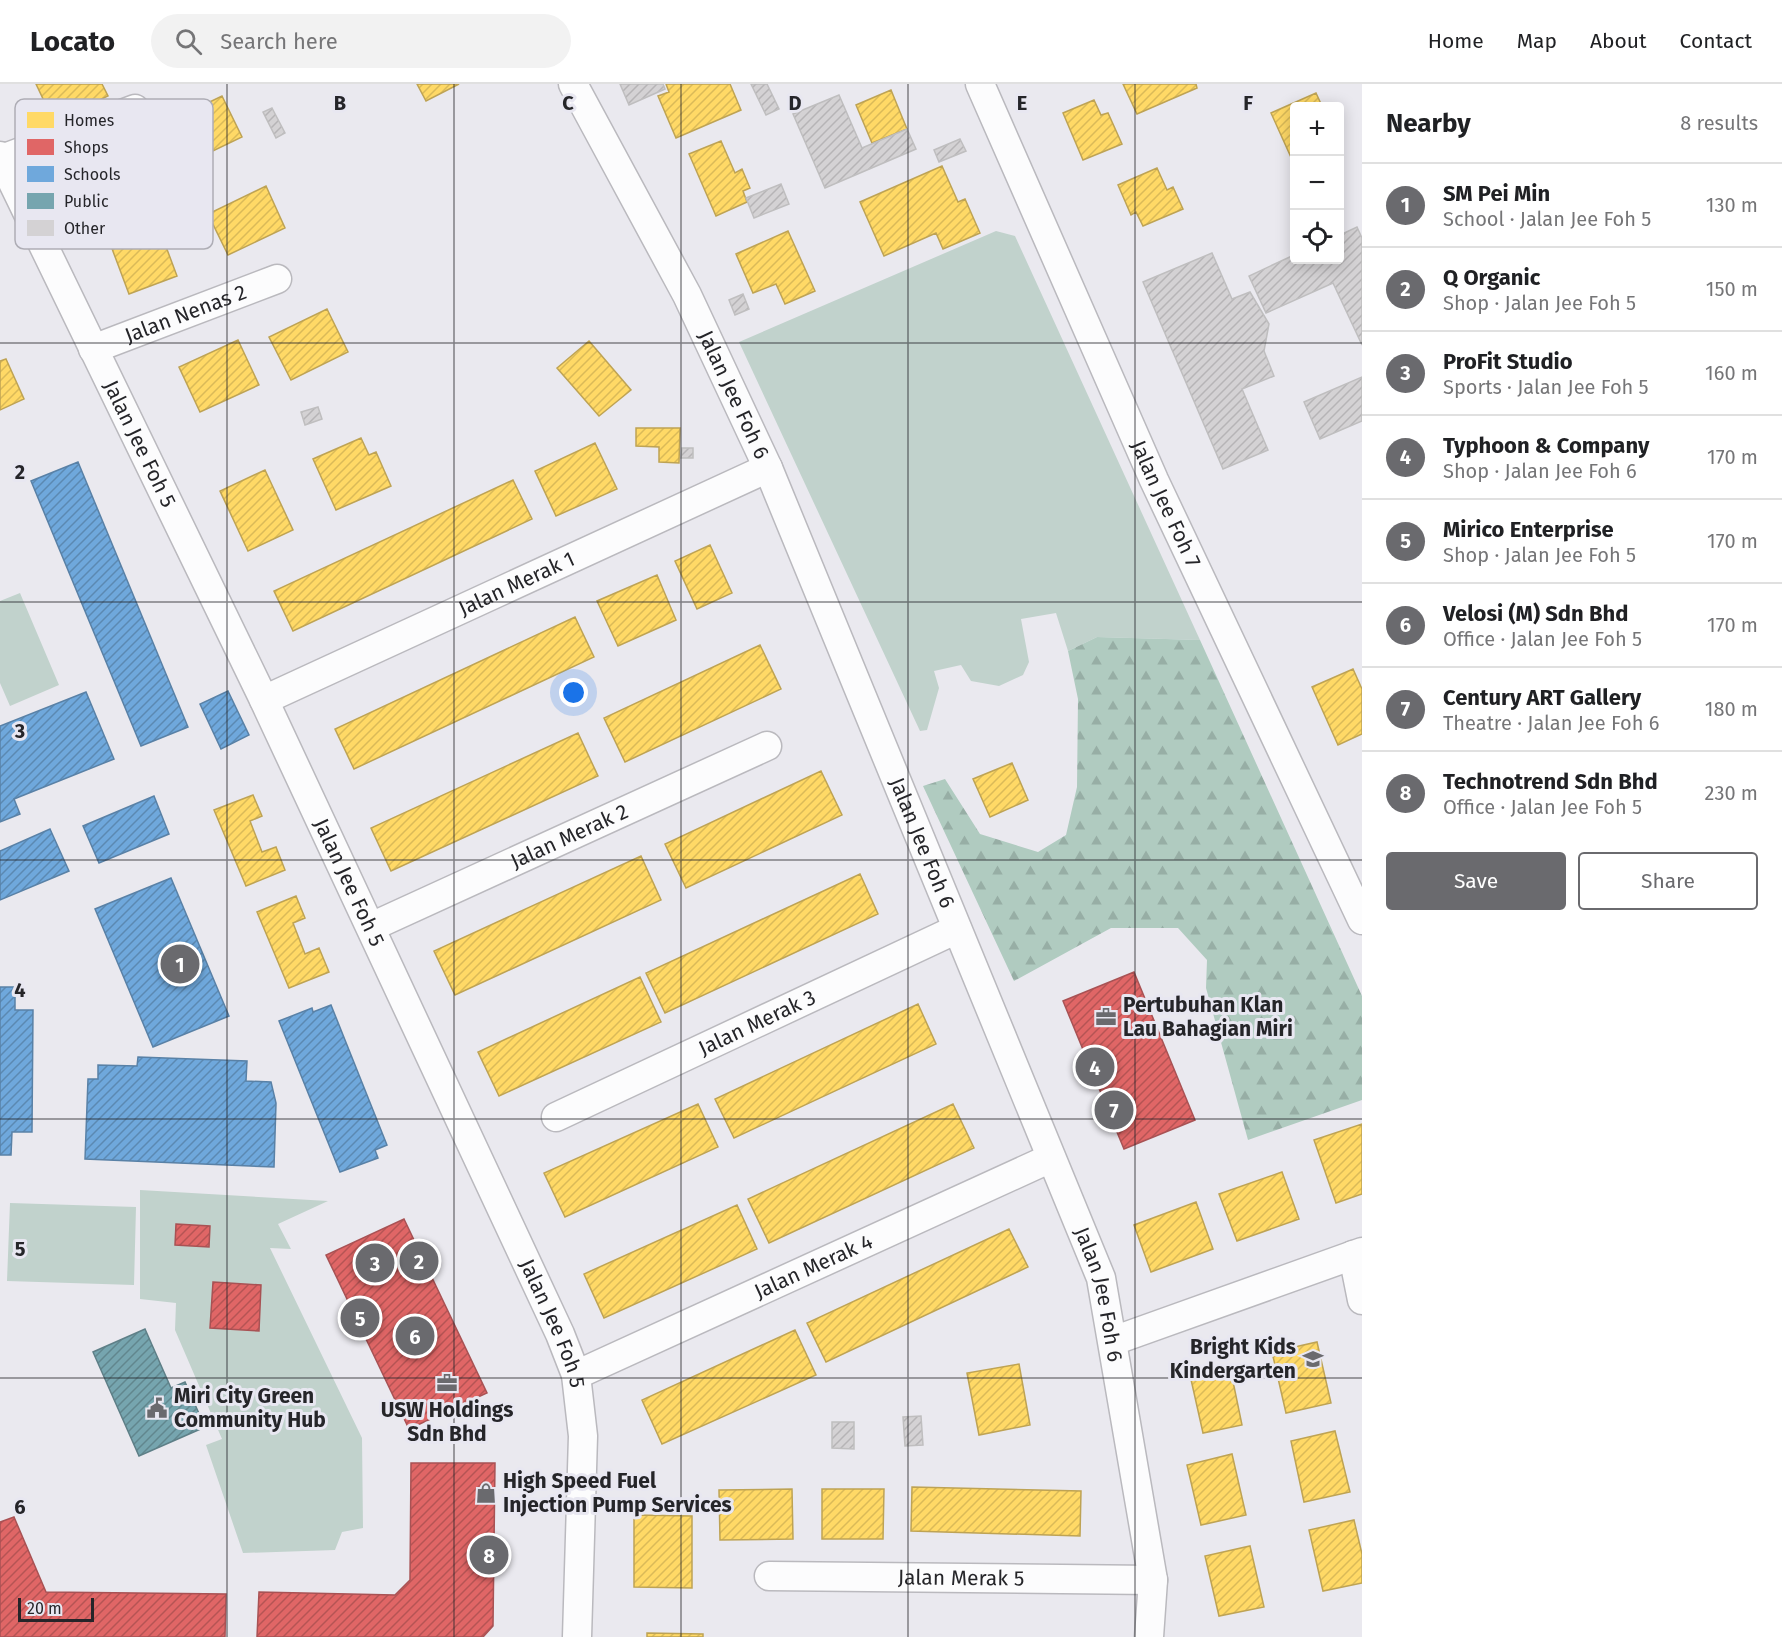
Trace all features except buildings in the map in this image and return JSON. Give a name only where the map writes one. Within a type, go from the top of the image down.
[{"type":"street","name":"Jalan Jee Foh 6","points":[[573,84],[687,295],[768,468],[1101,1278],[1153,1580],[1149,1637]]},
{"type":"street","name":"Jalan Jee Foh 7","points":[[980,84],[1154,480],[1362,920]]},
{"type":"street","name":"Jalan Jee Foh 5","points":[[1,157],[8,191]]},
{"type":"street","name":"Jalan Jee Foh 5","points":[[39,249],[93,349],[264,700],[501,1206],[560,1334],[576,1375],[583,1436],[577,1637]]},
{"type":"street","name":"Jalan Nenas 2","points":[[93,349],[277,279]]},
{"type":"street","name":"Jalan Merak 1","points":[[264,700],[768,468]]},
{"type":"street","name":"Jalan Merak 2","points":[[370,927],[767,746]]},
{"type":"street","name":"Jalan Merak 3","points":[[556,1117],[957,929]]},
{"type":"street","name":"Jalan Merak 4","points":[[576,1375],[1051,1158]]},
{"type":"street","points":[[1113,1341],[1357,1253],[1362,1300]]},
{"type":"street","name":"Jalan Merak 5","points":[[769,1576],[1153,1580]]},
{"type":"shaded area","points":[[996,231],[1015,236],[1200,640],[1097,637],[1068,651],[1056,613],[1021,619],[1029,662],[1023,675],[999,686],[971,681],[961,665],[934,671],[939,688],[927,730],[920,731],[739,342]]},
{"type":"shaded area","points":[[20,593],[59,685],[10,706],[0,683],[0,601]]},
{"type":"shaded area","points":[[140,1190],[328,1201],[278,1224],[291,1249],[270,1248],[362,1438],[363,1528],[342,1532],[335,1550],[243,1553],[206,1445],[222,1439],[175,1330],[176,1303],[140,1299]]},
{"type":"shaded area","points":[[10,1203],[136,1207],[134,1285],[7,1281]]},
{"type":"green space","points":[[1097,637],[1200,640],[1362,996],[1362,1100],[1248,1140],[1206,988],[1207,960],[1178,928],[1111,928],[1014,981],[923,786],[945,779],[980,834],[1038,852],[1066,835],[1077,787],[1078,699],[1068,651]]},
{"type":"place","name":"SM Pei Min","points":[[180,964]]},
{"type":"place","name":"Pertubuhan Klan Lau Bahagian Miri","points":[[1106,1017]]},
{"type":"place","name":"Typhoon & Company","points":[[1095,1067]]},
{"type":"place","name":"Century ART Gallery","points":[[1114,1110]]},
{"type":"place","name":"Q Organic","points":[[419,1261]]},
{"type":"place","name":"ProFit Studio","points":[[375,1263]]},
{"type":"place","name":"Mirico Enterprise","points":[[360,1318]]},
{"type":"place","name":"Velosi (M) Sdn Bhd","points":[[415,1336]]},
{"type":"place","name":"Bright Kids Kindergarten","points":[[1313,1359]]},
{"type":"place","name":"USW Holdings Sdn Bhd","points":[[447,1383]]},
{"type":"place","name":"Miri City Green Community Hub","points":[[157,1408]]},
{"type":"place","name":"High Speed Fuel Injection Pump Services","points":[[486,1493]]},
{"type":"place","name":"Technotrend Sdn Bhd","points":[[489,1555]]}]
